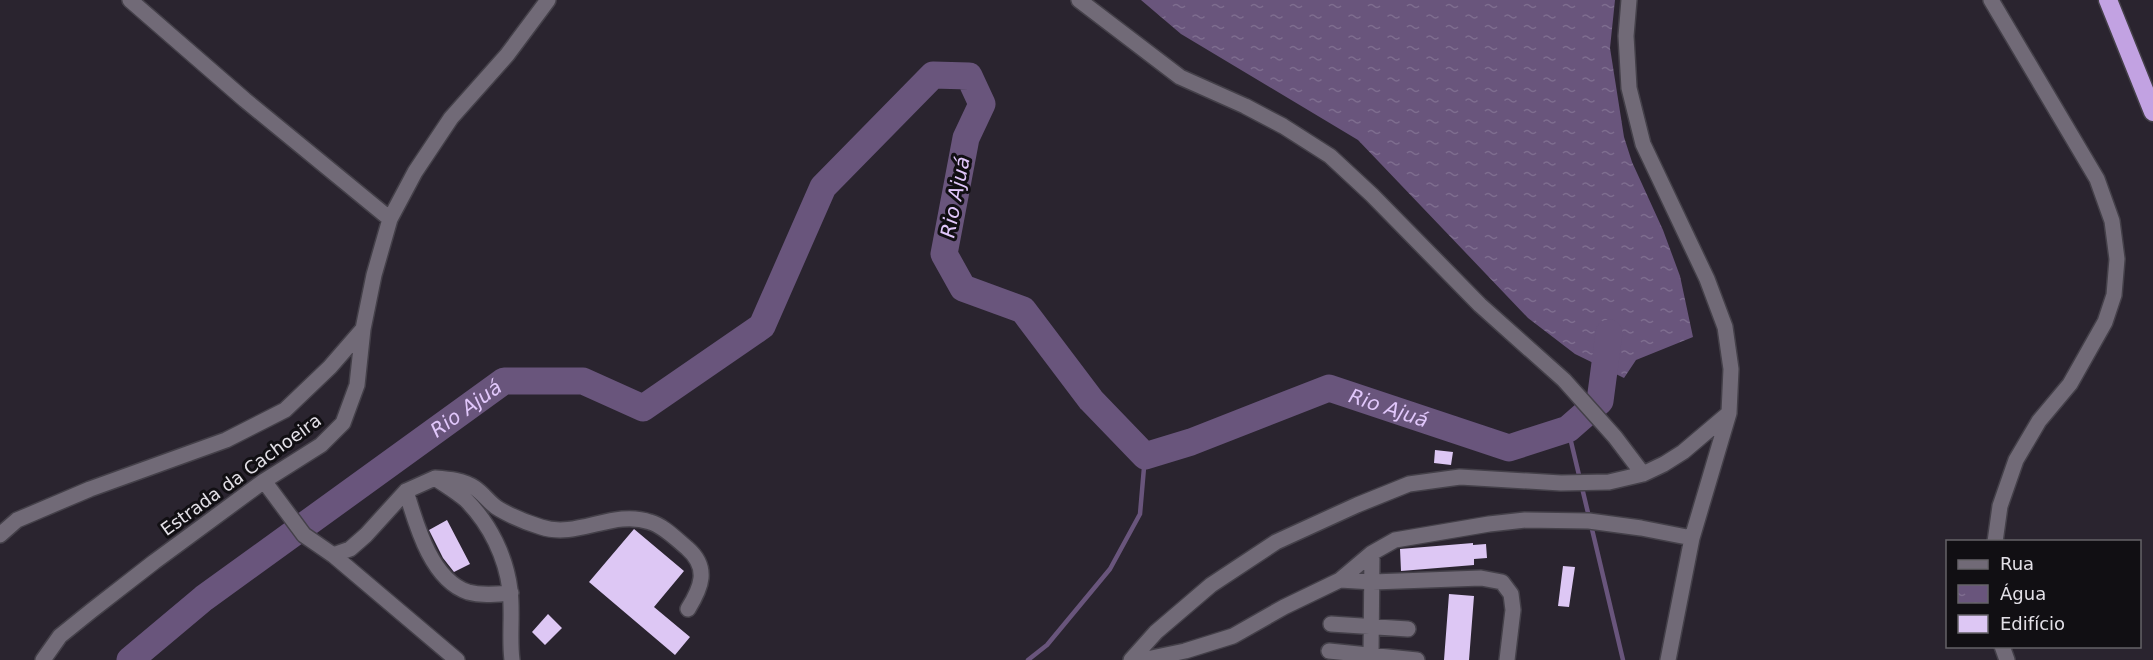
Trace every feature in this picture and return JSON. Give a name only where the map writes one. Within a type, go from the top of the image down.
[{"type":"highway","points":[[2109,0],[2153,112]]},
{"type":"street","points":[[130,0],[237,93],[390,219]]},
{"type":"street","name":"Estrada da Cachoeira","points":[[43,660],[60,636],[154,562],[264,481],[321,445],[343,423],[357,385],[363,329],[374,275],[390,219],[415,172],[451,118],[507,55],[548,0]]},
{"type":"street","points":[[1079,0],[1180,78],[1245,106],[1283,126],[1330,156],[1372,195],[1480,305],[1564,380],[1615,437],[1643,474]]},
{"type":"street","points":[[1629,0],[1626,36],[1629,88],[1643,144],[1707,279],[1725,327],[1731,369],[1728,413],[1692,538],[1668,660]]},
{"type":"street","points":[[1991,0],[2097,179],[2112,220],[2117,259],[2114,295],[2105,322],[2070,384],[2039,421],[2016,460],[2000,506],[1995,540]]},
{"type":"street","points":[[0,534],[17,520],[90,489],[226,440],[285,410],[330,367],[363,329]]},
{"type":"street","points":[[1131,660],[1156,632],[1211,585],[1276,542],[1357,505],[1409,484],[1460,477],[1561,483],[1609,482],[1643,474],[1683,452],[1728,413]]},
{"type":"street","points":[[333,555],[350,549],[366,536],[406,491],[435,478],[455,480],[475,488],[498,509],[543,528],[571,531],[626,519],[650,522],[672,535],[692,553],[702,573],[699,591],[688,609]]},
{"type":"street","points":[[435,478],[465,500],[490,532],[505,562],[511,592],[512,660]]},
{"type":"street","points":[[264,481],[282,509],[304,535],[333,555],[457,660]]},
{"type":"street","points":[[406,491],[418,529],[434,563],[449,580],[468,592],[490,595],[511,592]]},
{"type":"street","points":[[1142,660],[1185,651],[1233,636],[1284,607],[1340,580],[1372,554],[1395,540],[1525,520],[1589,521],[1692,538]]},
{"type":"street","points":[[1371,655],[1372,554]]},
{"type":"street","points":[[1340,580],[1373,582],[1481,578],[1502,582],[1512,594],[1513,610],[1508,660]]},
{"type":"street","points":[[1331,624],[1408,629]]},
{"type":"street","points":[[1329,651],[1416,660]]},
{"type":"water","points":[[1141,0],[1615,0],[1610,48],[1624,137],[1632,162],[1663,230],[1680,276],[1693,337],[1636,360],[1624,378],[1575,354],[1528,318],[1358,140],[1181,34]]},
{"type":"building","points":[[1435,450],[1453,452],[1451,465],[1434,463]]},
{"type":"building","points":[[447,520],[470,564],[454,572],[443,558],[429,530]]},
{"type":"building","points":[[634,529],[684,571],[654,607],[690,637],[675,655],[589,582]]},
{"type":"building","points":[[1473,543],[1473,545],[1486,544],[1487,558],[1474,559],[1474,565],[1401,571],[1400,549]]},
{"type":"building","points":[[1563,566],[1575,567],[1569,607],[1558,606]]},
{"type":"building","points":[[1449,594],[1474,596],[1469,660],[1444,660]]},
{"type":"building","points":[[548,614],[562,628],[545,645],[532,632]]},
{"type":"waterway","name":"Rio Ajuá","points":[[130,660],[204,598],[504,381],[583,381],[643,408],[762,326],[823,187],[933,75],[969,76],[982,104],[966,138],[944,254],[963,288],[1023,310],[1091,400],[1145,456],[1191,442],[1329,388],[1509,448],[1568,429],[1600,401],[1609,333]]},
{"type":"waterway","points":[[1568,429],[1589,517]]},
{"type":"waterway","points":[[1028,660],[1047,645],[1110,569],[1140,514],[1145,456]]},
{"type":"waterway","points":[[1591,525],[1623,660]]}]
